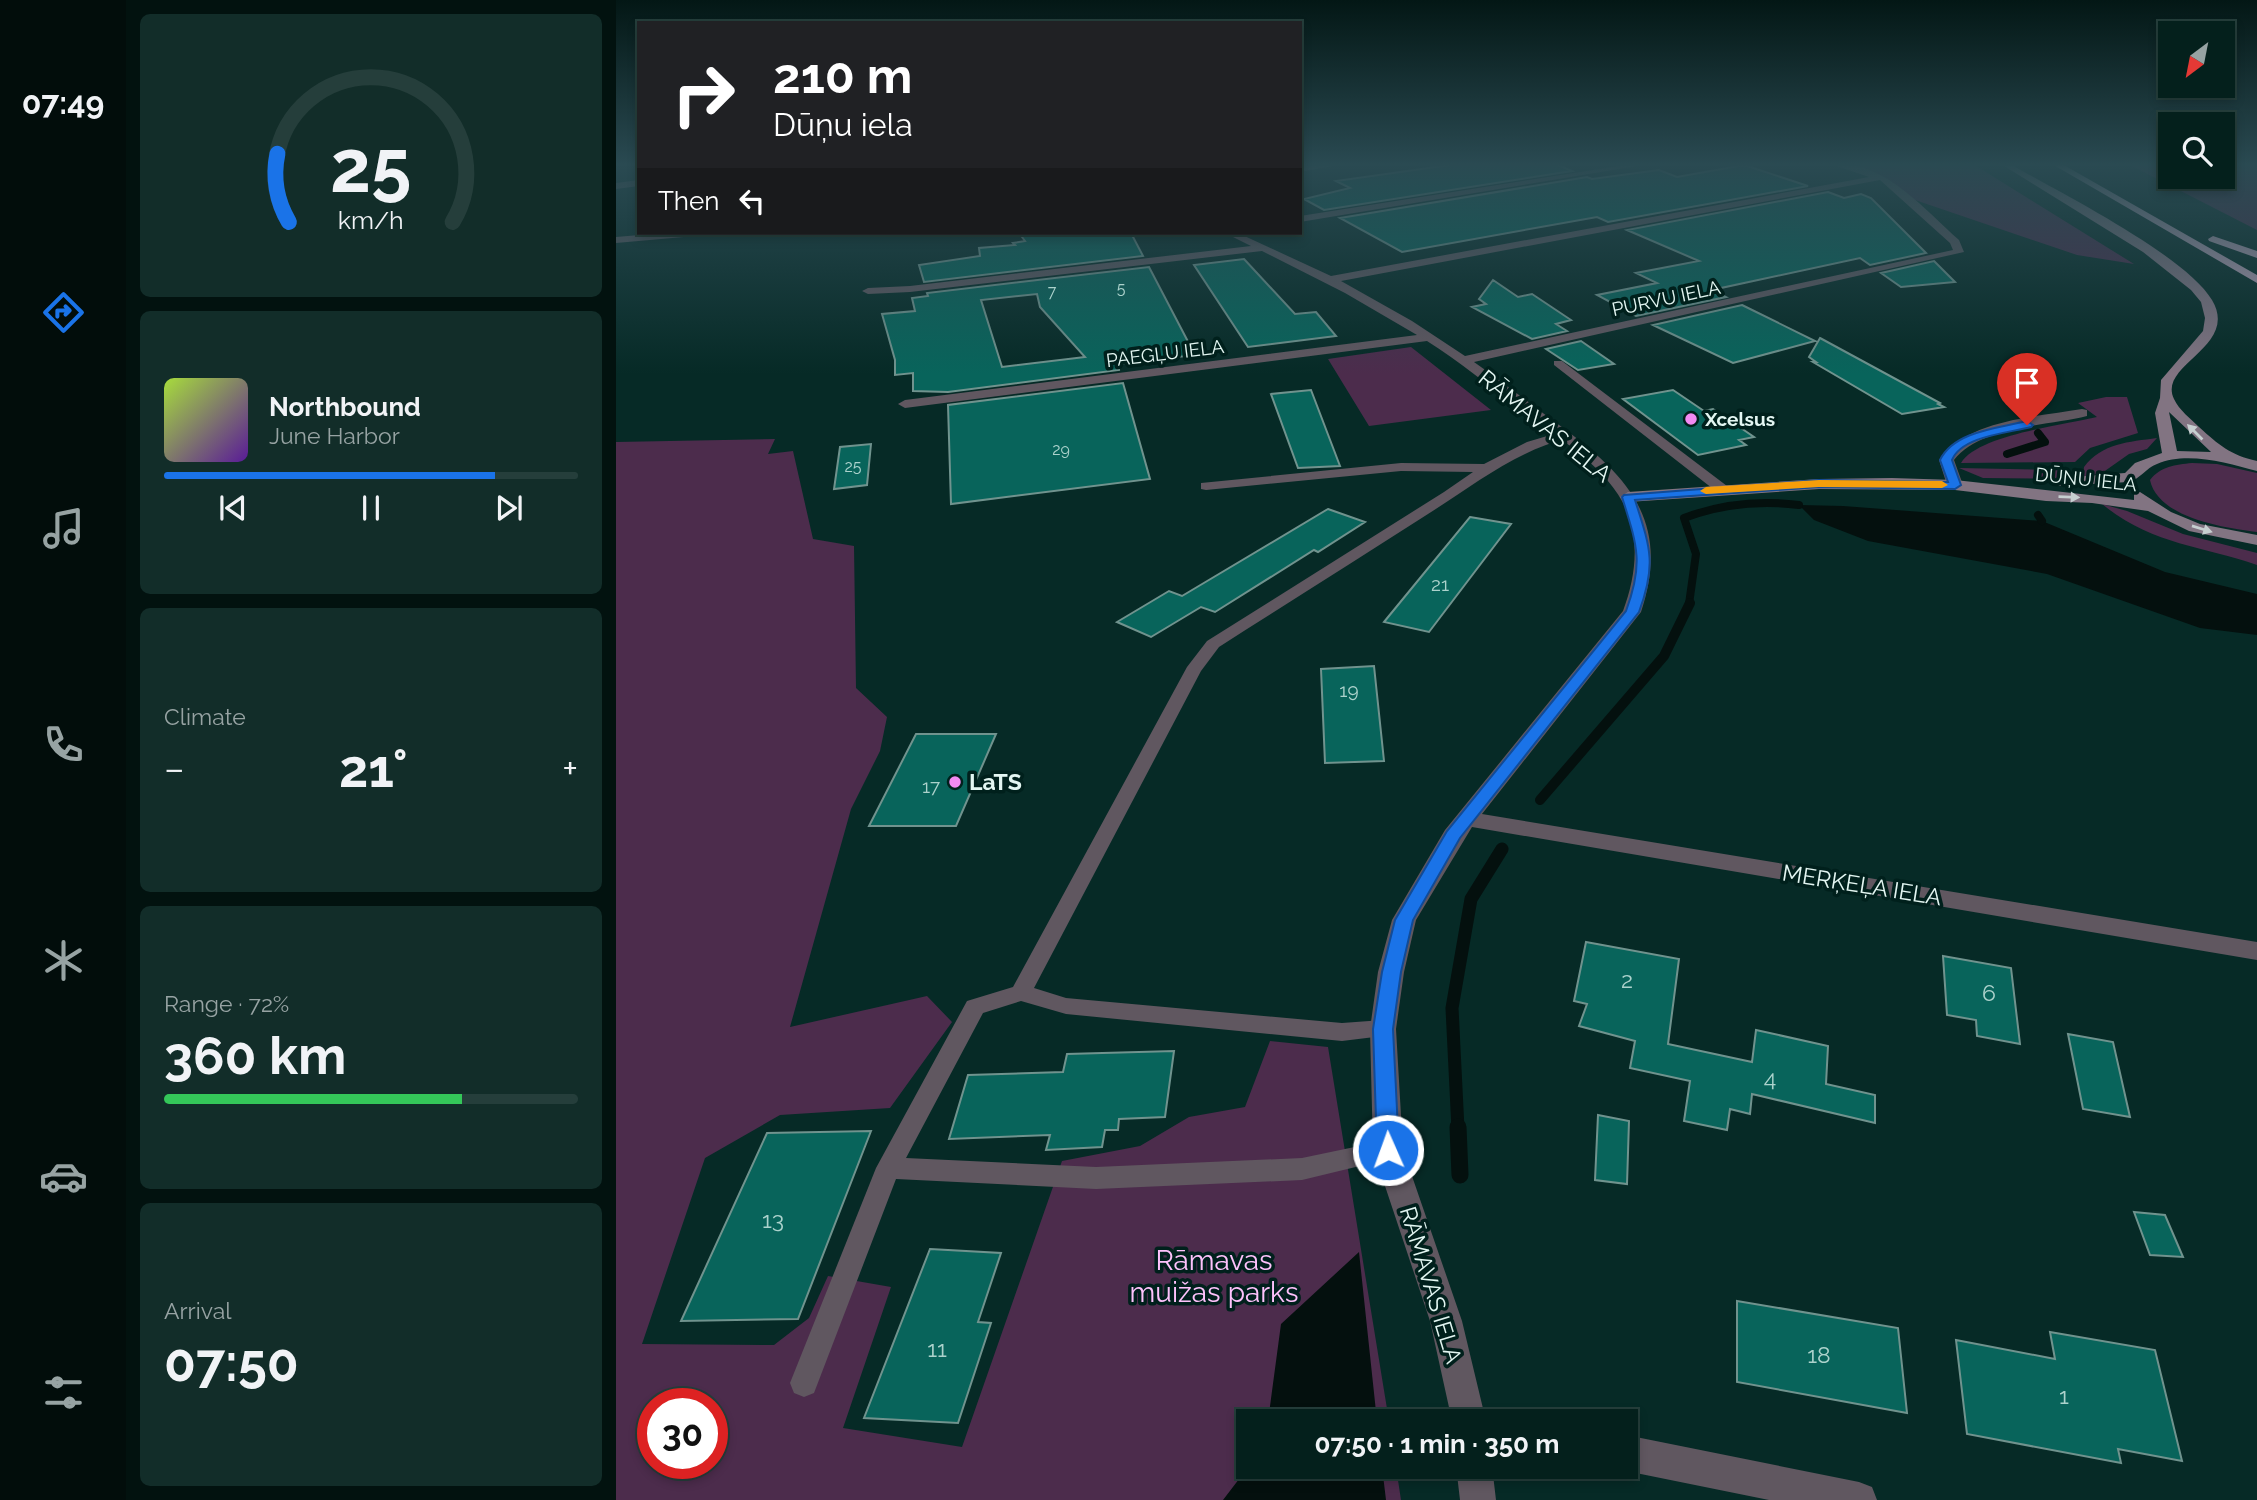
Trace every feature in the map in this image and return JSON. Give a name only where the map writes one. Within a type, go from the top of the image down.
[{"type":"highway","points":[[2178,234],[2257,280]]},
{"type":"highway","points":[[2204,234],[2257,264]]},
{"type":"highway","points":[[2213,239],[2257,255]]},
{"type":"main road","points":[[2120,234],[2159,258],[2201,292],[2208,305],[2210,330],[2203,343],[2172,374],[2164,389],[2166,399],[2200,437],[2230,459]]},
{"type":"main road","points":[[2166,399],[2161,408],[2161,416],[2170,456]]},
{"type":"main road","points":[[2150,507],[2138,496],[2129,477],[2138,465],[2170,456],[2230,459],[2257,466]]},
{"type":"main road","name":"DŪŅU IELA","points":[[1977,487],[2084,483],[2129,477]]},
{"type":"main road","name":"DŪŅU IELA","points":[[1628,497],[1819,484],[1955,485],[2046,496],[2092,498],[2150,507],[2203,530],[2257,540]]},
{"type":"street","points":[[1329,280],[1578,234]]},
{"type":"street","name":"PURVU IELA","points":[[1464,360],[1959,252],[1955,242],[1946,234]]},
{"type":"street","points":[[616,240],[672,235]]},
{"type":"street","name":"RĀMAVAS IELA","points":[[1235,235],[1329,280],[1429,337],[1564,435],[1628,497],[1643,544],[1645,563],[1642,585],[1632,612],[1453,835],[1404,920],[1391,972],[1383,1029],[1388,1150],[1446,1321],[1466,1409]]},
{"type":"street","points":[[868,291],[910,289],[1265,248]]},
{"type":"street","name":"PAEGĻU IELA","points":[[905,404],[1429,337]]},
{"type":"street","points":[[1955,485],[1946,460],[1950,451],[1962,443],[1989,433],[2082,413]]},
{"type":"street","name":"MERĶEĻA IELA","points":[[1467,819],[2257,951]]},
{"type":"street","points":[[1638,1455],[1859,1500]]},
{"type":"street","points":[[1476,1479],[1478,1500]]},
{"type":"lane","points":[[1558,363],[1653,443],[1721,489]]},
{"type":"lane","points":[[1021,993],[1193,670],[1213,644],[1449,495],[1484,468],[1529,443],[1564,435]]},
{"type":"lane","points":[[1206,486],[1401,467],[1484,468]]},
{"type":"lane","points":[[804,1383],[888,1168],[975,1007],[1021,993],[1080,1007],[1342,1032],[1383,1029]]},
{"type":"lane","points":[[888,1168],[1096,1178],[1302,1169],[1388,1150]]},
{"type":"green space","points":[[2015,234],[2086,234],[2134,264],[2077,255]]},
{"type":"green space","points":[[1411,347],[1491,410],[1369,426],[1328,359]]},
{"type":"green space","points":[[2106,397],[2127,397],[2138,433],[2090,448],[2075,462],[1961,463],[1970,453],[2003,438],[2097,417],[2078,403]]},
{"type":"green space","points":[[2157,438],[2147,449],[2129,454],[2102,473],[2083,477],[2084,467],[2108,448]]},
{"type":"green space","name":"Rāmavas muižas parks","points":[[775,439],[768,454],[793,451],[813,539],[854,546],[856,688],[887,717],[880,751],[851,809],[790,1027],[927,996],[952,1022],[890,1108],[780,1115],[705,1158],[642,1344],[774,1345],[809,1318],[828,1276],[891,1287],[843,1428],[962,1447],[1062,1161],[1140,1146],[1189,1117],[1245,1107],[1270,1041],[1328,1047],[1387,1409],[1236,1409],[1236,1479],[1398,1479],[1401,1500],[616,1500],[616,442]]},
{"type":"green space","points":[[2192,463],[2217,464],[2257,473],[2257,532],[2194,519],[2166,504],[2156,493],[2150,480],[2169,467]]},
{"type":"green space","points":[[1959,468],[2057,470],[2068,472],[2074,479],[1983,478]]},
{"type":"green space","points":[[2102,504],[2127,511],[2183,534],[2257,553],[2257,565],[2158,536],[2121,518]]},
{"type":"shaded area","points":[[1799,505],[2042,521],[2165,572],[2257,594],[2257,635],[2200,628],[2047,574],[1868,541],[1814,520]]},
{"type":"shaded area","points":[[1359,1252],[1376,1409],[1270,1409],[1281,1324]]},
{"type":"shaded area","points":[[1239,1479],[1383,1479],[1386,1500],[1223,1500]]},
{"type":"building","points":[[1369,234],[1502,234],[1402,252]]},
{"type":"building","points":[[1636,234],[1907,234],[1926,253],[1870,265],[1860,258],[1712,290],[1726,297],[1636,316],[1597,295],[1657,283],[1636,273],[1699,261]]},
{"type":"building","points":[[1020,235],[1132,235],[1143,256],[924,282],[919,265],[980,256],[979,248],[1015,245],[1013,243],[1025,241]]},
{"type":"building","points":[[1244,259],[1295,314],[1316,312],[1336,336],[1248,347],[1194,265]]},
{"type":"building","points":[[1934,261],[1955,282],[1901,287],[1881,273]]},
{"type":"building","points":[[1149,267],[1195,355],[1118,364],[1119,370],[948,392],[913,391],[913,373],[895,375],[895,360],[882,314],[915,311],[912,298],[928,296],[927,293]],"holes":[[[1037,294],[1040,307],[1085,357],[1002,367],[981,300]]]},
{"type":"building","points":[[1493,280],[1518,297],[1532,294],[1571,320],[1556,324],[1567,331],[1532,339],[1472,307],[1486,304],[1479,299]]},
{"type":"building","points":[[1742,305],[1815,341],[1733,363],[1653,325]]},
{"type":"building","points":[[1820,338],[1944,407],[1902,414],[1813,362],[1816,362],[1809,357]]},
{"type":"building","points":[[1581,341],[1614,364],[1578,370],[1546,349]]},
{"type":"building","points":[[1123,383],[1150,479],[951,504],[948,405]]},
{"type":"building","points":[[1311,390],[1340,466],[1298,468],[1271,394]]},
{"type":"building","name":"Xcelsus","points":[[1673,390],[1704,411],[1713,409],[1754,437],[1739,440],[1746,445],[1698,455],[1623,399]]},
{"type":"building","points":[[871,444],[867,485],[834,489],[840,447]]},
{"type":"building","points":[[1328,509],[1365,522],[1318,552],[1314,550],[1215,612],[1201,607],[1151,637],[1117,622],[1169,591],[1182,596]]},
{"type":"building","points":[[1470,517],[1511,524],[1429,632],[1384,622]]},
{"type":"building","points":[[1374,666],[1384,761],[1325,763],[1321,669]]},
{"type":"building","points":[[916,734],[996,734],[956,826],[869,826]]},
{"type":"building","points":[[1586,942],[1679,959],[1668,1044],[1752,1062],[1756,1030],[1828,1046],[1826,1084],[1875,1095],[1875,1123],[1752,1094],[1750,1114],[1730,1109],[1727,1130],[1684,1121],[1690,1081],[1630,1068],[1635,1041],[1579,1026],[1587,1004],[1574,1001]]},
{"type":"building","points":[[1943,956],[2011,968],[2020,1044],[1977,1036],[1976,1020],[1947,1015]]},
{"type":"building","points":[[2068,1034],[2113,1042],[2130,1117],[2083,1109]]},
{"type":"building","points":[[1174,1051],[1165,1117],[1119,1119],[1118,1130],[1105,1130],[1102,1147],[1046,1150],[1050,1135],[949,1139],[968,1075],[1063,1072],[1067,1054]]},
{"type":"building","points":[[1598,1115],[1629,1121],[1627,1184],[1595,1180]]},
{"type":"building","points":[[871,1131],[798,1319],[681,1321],[767,1133]]},
{"type":"building","points":[[2134,1212],[2165,1215],[2183,1257],[2150,1255]]},
{"type":"building","points":[[930,1249],[1001,1253],[978,1322],[991,1323],[958,1423],[864,1418]]},
{"type":"building","points":[[1737,1301],[1898,1328],[1907,1413],[1737,1382]]},
{"type":"building","points":[[2050,1332],[2155,1350],[2182,1461],[2118,1449],[2121,1463],[1967,1434],[1956,1340],[2055,1359]]},
{"type":"waterway","points":[[2007,454],[2045,442],[2038,433]]},
{"type":"waterway","points":[[1689,604],[1696,554],[1684,518],[1740,504],[1799,505]]},
{"type":"waterway","points":[[2038,515],[2042,521]]},
{"type":"waterway","points":[[1540,800],[1664,656],[1690,603]]},
{"type":"waterway","points":[[1458,1129],[1452,1008],[1471,899],[1502,849]]},
{"type":"waterway","points":[[1458,1127],[1460,1175]]},
{"type":"slow traffic","points":[[1706,491],[1819,484],[1942,485]]},
{"type":"place","name":"Xcelsus","points":[[1691,419]]},
{"type":"place","name":"LaTS","points":[[955,782]]},
{"type":"route","points":[[1388,1150],[1383,1029],[1391,972],[1404,920],[1453,835],[1632,612],[1642,585],[1645,563],[1643,544],[1628,497],[1819,484],[1955,485],[1946,460],[1950,451],[1969,439],[2027,425]]}]
